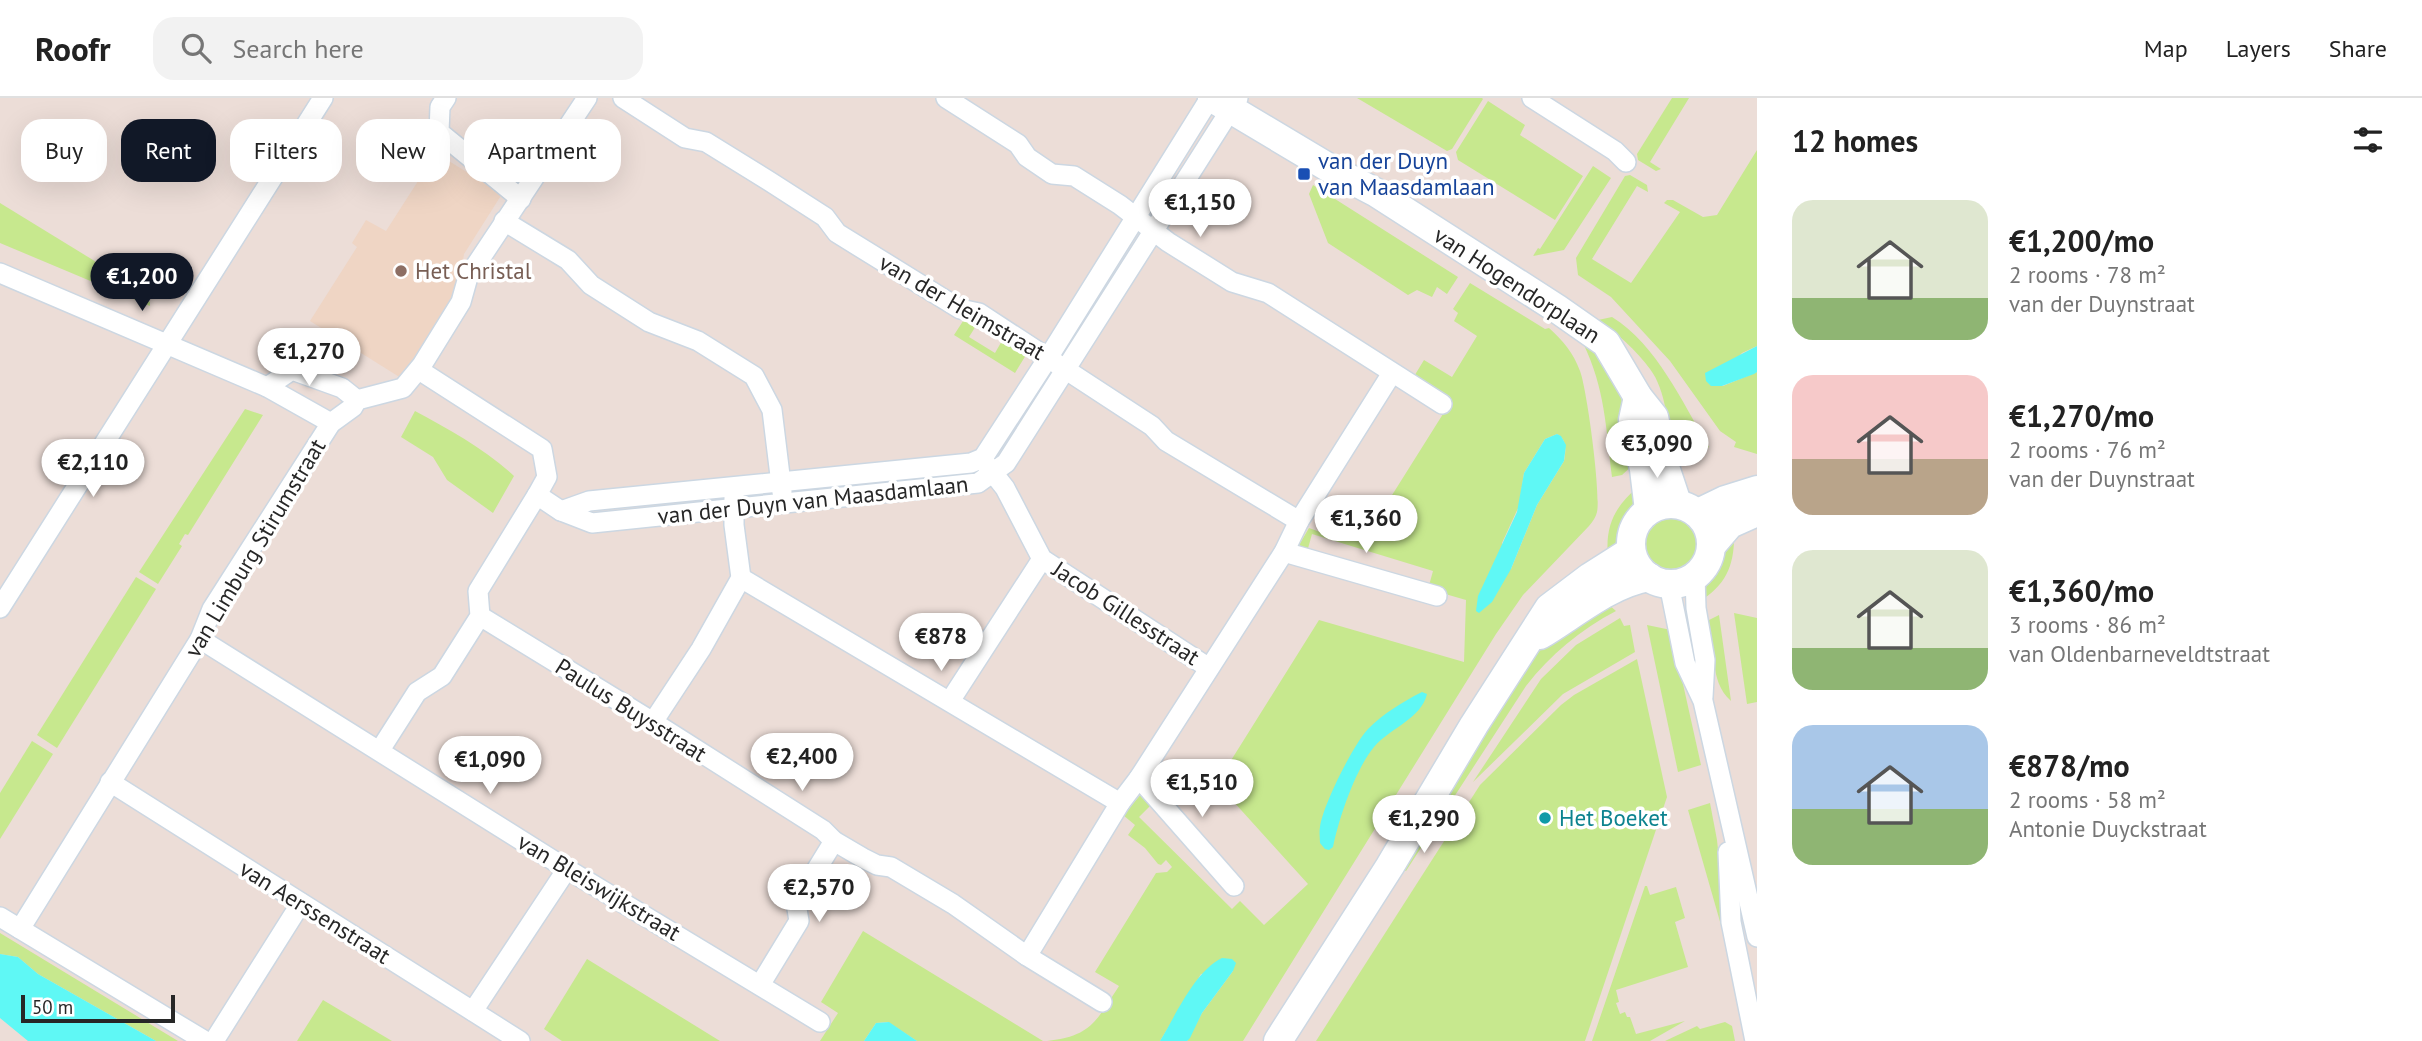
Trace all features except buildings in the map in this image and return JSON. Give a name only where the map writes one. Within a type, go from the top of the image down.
[{"type":"main road","name":"van Hogendorplaan","points":[[1227,100],[1331,169],[1375,192],[1556,308],[1606,343],[1638,397],[1654,417],[1664,464],[1687,508]]},
{"type":"main road","points":[[1638,397],[1633,419],[1644,469],[1649,510]]},
{"type":"main road","points":[[1671,579],[1637,566],[1631,551],[1634,528],[1649,510],[1662,504],[1687,508],[1757,490]]},
{"type":"main road","points":[[1687,508],[1708,527],[1712,545]]},
{"type":"main road","points":[[1528,642],[1618,587],[1671,579],[1707,562],[1712,545],[1730,524],[1757,512]]},
{"type":"main road","points":[[1278,1041],[1549,608],[1631,551]]},
{"type":"street","points":[[0,608],[323,98]]},
{"type":"street","points":[[446,98],[440,107],[439,132],[521,199]]},
{"type":"street","name":"van Limburg Stirumstraat","points":[[20,929],[200,639],[212,609],[331,423],[353,407],[357,400],[403,388],[419,370],[461,302],[468,277],[587,98]]},
{"type":"street","name":"van der Heimstraat","points":[[623,98],[685,138],[706,142],[825,217],[837,233],[960,309],[979,313],[1152,426],[1166,441],[1299,521]]},
{"type":"street","points":[[946,98],[1018,144],[1027,157],[1052,174],[1074,176],[1232,282],[1268,293],[1442,404]]},
{"type":"street","points":[[1532,98],[1615,151],[1626,162]]},
{"type":"street","name":"van der Duyn van Maasdamlaan","points":[[537,495],[561,510],[592,523],[978,483],[1048,358],[1136,218],[1227,100]]},
{"type":"street","name":"van der Duyn van Maasdamlaan","points":[[561,510],[589,501],[971,463],[988,466],[1006,463],[1153,230],[1227,100]]},
{"type":"street","points":[[504,221],[568,260],[591,285],[649,322],[698,341],[754,376],[772,411],[784,504]]},
{"type":"street","points":[[0,274],[267,387],[331,423]]},
{"type":"street","points":[[267,387],[292,370],[342,387],[357,400]]},
{"type":"street","points":[[380,750],[417,692],[442,676],[480,616],[478,591],[547,477],[541,449],[419,370]]},
{"type":"street","points":[[1027,956],[1120,803],[1139,778],[1284,552],[1299,521],[1392,373]]},
{"type":"street","name":"Jacob Gillesstraat","points":[[988,466],[1005,488],[1042,559],[1209,668]]},
{"type":"street","points":[[653,722],[701,649],[741,578],[734,525],[736,509],[733,486]]},
{"type":"street","points":[[1284,552],[1437,596]]},
{"type":"street","name":"Jacob Gillesstraat","points":[[950,701],[1042,559]]},
{"type":"street","points":[[741,578],[1120,803]]},
{"type":"street","points":[[1671,579],[1685,663],[1703,701],[1757,937]]},
{"type":"street","points":[[1671,579],[1696,608],[1705,660],[1703,701]]},
{"type":"street","name":"Paulus Buysstraat","points":[[480,616],[823,830],[834,841],[877,865],[891,867],[953,904],[1027,956],[1102,1002]]},
{"type":"street","name":"van Bleiswijkstraat","points":[[200,639],[567,869],[820,1022]]},
{"type":"street","points":[[1139,778],[1234,886]]},
{"type":"street","name":"van Aerssenstraat","points":[[110,782],[520,1041]]},
{"type":"street","points":[[1726,805],[1731,922],[1750,975],[1755,1041]]},
{"type":"street","points":[[760,985],[799,921],[796,903],[834,841]]},
{"type":"street","points":[[473,1011],[567,869]]},
{"type":"street","points":[[214,1041],[302,903]]},
{"type":"street","points":[[0,916],[205,1041]]},
{"type":"shaded area","name":"Het Christal","points":[[450,162],[464,170],[464,182],[483,182],[502,194],[464,254],[459,287],[401,378],[310,321],[357,247],[352,243],[366,220],[386,231],[417,182],[450,182]]},
{"type":"green space","points":[[1357,98],[1483,99],[1452,149],[1447,151]]},
{"type":"green space","points":[[1672,98],[1689,98],[1650,162],[1661,169],[1656,171],[1638,160],[1637,154]]},
{"type":"green space","points":[[1488,101],[1525,125],[1520,135],[1583,176],[1555,220],[1458,160],[1456,152]]},
{"type":"green space","points":[[1757,150],[1757,346],[1742,353],[1711,386],[1723,386],[1757,372],[1757,454],[1734,447],[1736,442],[1720,431],[1670,361],[1611,297],[1578,275],[1576,258],[1625,176],[1630,175],[1647,185],[1648,192],[1637,186],[1592,259],[1631,283],[1680,212],[1664,203],[1673,200],[1703,217],[1717,215]]},
{"type":"green space","points":[[1593,166],[1611,178],[1564,250],[1533,256],[1538,248],[1540,249]]},
{"type":"green space","points":[[1313,185],[1458,277],[1447,294],[1437,287],[1432,297],[1417,290],[1408,295],[1328,243],[1309,194]]},
{"type":"green space","points":[[0,203],[93,260],[150,302],[150,306],[0,243]]},
{"type":"green space","points":[[1470,283],[1545,329],[1549,328],[1571,352],[1583,381],[1590,419],[1598,502],[1595,517],[1523,595],[1496,634],[1243,1041],[1187,1041],[1202,1013],[1233,971],[1201,974],[1160,1041],[1047,1041],[1083,1031],[1104,1009],[1119,986],[1095,972],[1156,873],[1167,872],[1172,867],[1166,860],[1161,865],[1158,864],[1145,848],[1128,835],[1135,825],[1123,815],[1143,792],[1153,803],[1139,817],[1232,909],[1240,901],[1264,925],[1308,884],[1223,790],[1225,770],[1319,620],[1464,662],[1466,600],[1428,589],[1433,571],[1312,534],[1307,552],[1299,545],[1309,528],[1320,532],[1332,512],[1348,523],[1367,513],[1377,519],[1443,414],[1443,410],[1413,378],[1424,360],[1452,377],[1477,336],[1454,321],[1458,313],[1453,309]],"holes":[[[1557,434],[1563,439],[1565,446],[1564,461],[1537,505],[1511,569],[1502,543],[1519,506],[1524,473],[1545,439]]]},
{"type":"green space","points":[[1612,317],[1628,329],[1655,359],[1709,447],[1685,459],[1671,454],[1666,410],[1660,387],[1639,355],[1598,320]]},
{"type":"green space","points":[[965,318],[979,321],[969,337],[995,353],[1003,339],[1024,350],[1026,355],[1015,373],[954,335]]},
{"type":"green space","points":[[1583,343],[1606,363],[1620,393],[1635,463],[1622,475],[1612,477],[1600,392]]},
{"type":"green space","points":[[245,409],[263,415],[188,535],[185,534],[179,544],[182,546],[158,584],[139,572]]},
{"type":"green space","points":[[415,411],[479,449],[514,476],[493,513],[447,480],[433,457],[401,437]]},
{"type":"green space","points":[[1638,487],[1640,495],[1624,528],[1621,542],[1608,556],[1608,535],[1613,517]]},
{"type":"green space","points":[[1671,517],[1681,519],[1689,525],[1695,533],[1695,553],[1689,561],[1681,567],[1671,569],[1661,567],[1653,561],[1647,553],[1645,543],[1647,533],[1653,525],[1661,519]]},
{"type":"green space","points":[[1734,532],[1733,552],[1728,570],[1719,586],[1703,599],[1706,577],[1714,567],[1722,545]]},
{"type":"green space","points":[[136,577],[156,589],[57,748],[37,735]]},
{"type":"green space","points":[[1608,604],[1616,611],[1567,644],[1526,686],[1406,871],[1403,870],[1526,666],[1552,637]]},
{"type":"green space","points":[[1734,613],[1757,618],[1757,702],[1747,704]]},
{"type":"green space","points":[[1719,615],[1731,701],[1719,683],[1712,643],[1705,622]]},
{"type":"green space","points":[[1620,618],[1624,626],[1630,625],[1635,652],[1563,694],[1473,782],[1541,679],[1576,645]]},
{"type":"green space","points":[[1647,625],[1671,630],[1701,765],[1678,772]]},
{"type":"green space","points":[[1637,659],[1667,797],[1585,1041],[1316,1041],[1480,785],[1561,705]]},
{"type":"green space","points":[[32,741],[53,754],[0,839],[0,793]]},
{"type":"green space","points":[[1710,803],[1717,840],[1729,953],[1688,810]]},
{"type":"green space","points":[[1645,886],[1650,895],[1676,887],[1685,918],[1675,922],[1688,967],[1616,990],[1619,1002],[1616,1003],[1620,1014],[1625,1012],[1627,1017],[1630,1017],[1636,1034],[1685,1021],[1650,1041],[1592,1041]]},
{"type":"green space","points":[[863,931],[1043,1041],[917,1041],[888,1022],[876,1023],[864,1041],[820,1041],[838,1013],[821,1002]]},
{"type":"green space","points":[[0,933],[178,1041],[156,1041],[38,974],[18,957],[0,954]]},
{"type":"green space","points":[[587,959],[720,1041],[562,1041],[544,1029]]},
{"type":"green space","points":[[323,1000],[392,1041],[297,1041]]},
{"type":"green space","points":[[1725,1022],[1732,1026],[1735,1041],[1665,1041],[1697,1026],[1700,1029]]},
{"type":"water","points":[[1757,346],[1757,372],[1722,386],[1711,386],[1706,381],[1705,373]]},
{"type":"water","points":[[1557,434],[1566,445],[1564,461],[1537,505],[1511,569],[1492,602],[1479,613],[1476,611],[1478,596],[1517,512],[1524,473],[1545,439]]},
{"type":"water","points":[[1422,692],[1427,694],[1424,703],[1412,717],[1374,747],[1360,768],[1339,822],[1333,847],[1325,849],[1320,843],[1322,817],[1355,748],[1368,729],[1380,718]]},
{"type":"water","points":[[0,954],[18,957],[38,974],[156,1041],[28,1041],[0,1018]]},
{"type":"water","points":[[1222,958],[1232,959],[1236,963],[1233,971],[1202,1013],[1190,1038],[1187,1041],[1160,1041],[1194,984]]},
{"type":"water","points":[[889,1022],[917,1041],[864,1041],[876,1023]]},
{"type":"place","name":"van der Duyn van Maasdamlaan","points":[[1304,174]]},
{"type":"place","name":"Het Christal","points":[[401,271]]},
{"type":"place","name":"Het Boeket","points":[[1545,818]]}]
